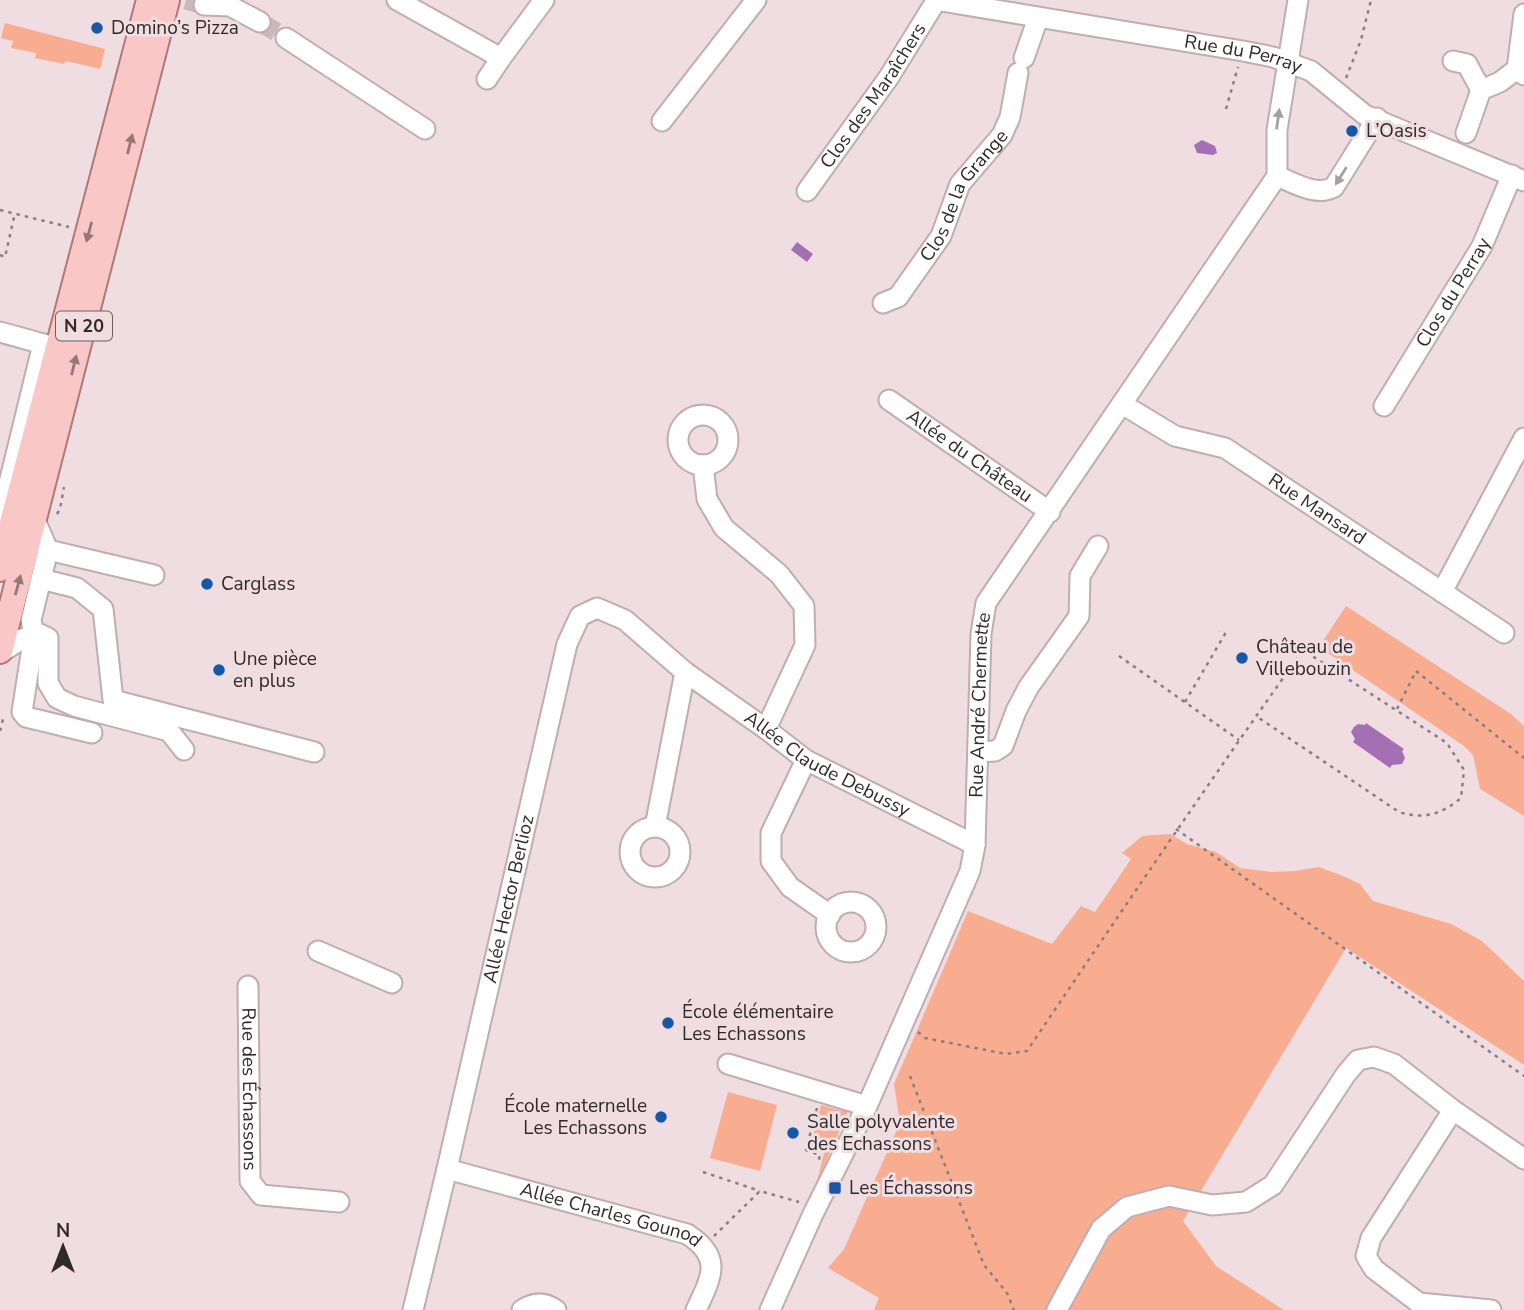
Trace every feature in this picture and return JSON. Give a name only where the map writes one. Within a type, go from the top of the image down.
[{"type":"main road","name":"N 20","points":[[0,569],[51,346],[149,0]]},
{"type":"main road","name":"N 20","points":[[0,652],[167,0]]},
{"type":"street","points":[[397,0],[501,58]]},
{"type":"street","points":[[487,79],[544,0]]},
{"type":"street","points":[[662,121],[756,0]]},
{"type":"street","name":"Rue du Perray","points":[[936,0],[1243,51],[1286,61],[1311,71],[1365,115],[1518,178]]},
{"type":"street","name":"Clos des Maraîchers","points":[[807,191],[888,77],[936,0]]},
{"type":"street","points":[[1298,0],[1286,61],[1277,130],[1277,176],[1326,192],[1334,187],[1377,118]]},
{"type":"street","points":[[204,5],[230,6],[260,22]]},
{"type":"street","points":[[1481,90],[1520,72],[1524,14]]},
{"type":"street","name":"Clos de la Grange","points":[[883,303],[898,297],[940,236],[960,184],[1002,135],[1010,117],[1021,65],[1038,18]]},
{"type":"street","points":[[286,38],[425,129]]},
{"type":"street","points":[[1453,61],[1467,64],[1481,90],[1466,133]]},
{"type":"street","name":"Rue André Chermette","points":[[771,1310],[813,1214],[867,1106],[970,871],[975,845],[981,634],[986,603],[1277,176]]},
{"type":"street","name":"Clos du Perray","points":[[1384,405],[1482,246],[1518,178]]},
{"type":"street","points":[[0,332],[51,346],[0,520]]},
{"type":"street","name":"Allée du Château","points":[[889,400],[1050,512]]},
{"type":"street","name":"Rue Mansard","points":[[1122,404],[1175,436],[1225,448],[1504,633]]},
{"type":"street","points":[[1443,592],[1524,438]]},
{"type":"street","points":[[703,465],[707,499],[724,528],[779,574],[804,606],[805,645],[766,729]]},
{"type":"street","points":[[35,520],[48,550],[31,620],[33,635],[22,712],[26,717],[92,733]]},
{"type":"street","points":[[978,752],[995,751],[1003,746],[1028,688],[1079,616],[1080,576],[1098,546]]},
{"type":"street","points":[[48,550],[153,575]]},
{"type":"street","points":[[41,579],[78,589],[103,609],[113,701],[314,752]]},
{"type":"street","name":"Allée Hector Berlioz","points":[[413,1310],[568,644],[580,616],[597,608],[625,620],[685,672]]},
{"type":"street","points":[[0,652],[33,635],[40,634],[48,638],[48,683],[57,698],[74,706],[169,731],[184,750]]},
{"type":"street","points":[[655,827],[685,672]]},
{"type":"street","name":"Allée Claude Debussy","points":[[685,672],[806,760],[975,845]]},
{"type":"street","points":[[806,760],[771,832],[771,861],[790,887],[830,915]]},
{"type":"street","points":[[318,951],[392,983]]},
{"type":"street","name":"Rue des Échassons","points":[[248,986],[250,1181],[261,1195],[339,1202]]},
{"type":"street","points":[[1057,1310],[1101,1228],[1128,1208],[1169,1196],[1212,1205],[1246,1202],[1273,1185],[1358,1060],[1374,1057],[1394,1064],[1453,1110],[1524,1159]]},
{"type":"street","points":[[728,1064],[867,1106]]},
{"type":"street","points":[[1453,1110],[1371,1238],[1366,1256],[1374,1269],[1419,1303],[1491,1310]]},
{"type":"street","name":"Allée Charles Gounod","points":[[447,1169],[687,1234],[704,1245],[711,1271],[696,1310]]},
{"type":"street","points":[[522,1310],[539,1303],[556,1310]]},
{"type":"path","points":[[1339,94],[1361,40],[1371,0]]},
{"type":"path","points":[[1226,108],[1243,51]]},
{"type":"path","points":[[0,210],[72,228]]},
{"type":"path","points":[[0,255],[5,257],[15,213]]},
{"type":"path","points":[[1185,702],[1225,634],[1219,632]]},
{"type":"path","points":[[904,1022],[925,1038],[1006,1054],[1027,1051],[1176,829],[1256,716],[1303,650],[1447,743],[1464,770],[1461,799],[1446,811],[1413,817],[1399,812],[1359,788],[1256,716]]},
{"type":"path","points":[[1119,656],[1239,740]]},
{"type":"path","points":[[1397,710],[1416,671],[1524,758]]},
{"type":"path","points":[[1176,829],[1524,1076]]},
{"type":"path","points":[[910,1076],[984,1265],[1007,1293],[1014,1310]]},
{"type":"path","points":[[818,1105],[806,1150],[820,1155],[818,1164]]},
{"type":"path","points":[[703,1172],[806,1204]]},
{"type":"path","points":[[704,1245],[760,1191]]},
{"type":"shaded area","points":[[5,23],[105,49],[100,69],[66,61],[64,64],[35,58],[36,53],[11,48],[13,41],[1,38]]},
{"type":"shaded area","points":[[1202,140],[1215,146],[1217,153],[1197,153],[1194,145]]},
{"type":"shaded area","points":[[797,242],[813,254],[807,262],[791,250]]},
{"type":"shaded area","points":[[1346,606],[1511,714],[1524,726],[1524,816],[1480,789],[1473,755],[1464,746],[1319,647]]},
{"type":"shaded area","points":[[1366,723],[1404,749],[1402,751],[1405,758],[1402,764],[1392,765],[1390,768],[1353,742],[1355,739],[1351,732],[1354,727]]},
{"type":"shaded area","points":[[1170,834],[1187,844],[1216,852],[1240,868],[1273,872],[1319,867],[1360,884],[1373,901],[1451,924],[1482,941],[1524,981],[1524,1065],[1346,948],[1183,1221],[1216,1266],[1284,1310],[874,1310],[879,1298],[828,1268],[844,1249],[900,1123],[894,1084],[968,911],[1052,944],[1081,906],[1095,912],[1131,859],[1122,853],[1142,836]]},
{"type":"shaded area","points":[[728,1092],[777,1105],[760,1171],[710,1158]]},
{"type":"shaded area","points":[[821,1105],[842,1111],[844,1106],[848,1111],[817,1182],[824,1153],[810,1148]]},
{"type":"tunnel","points":[[186,0],[204,5]]},
{"type":"tunnel","points":[[260,22],[286,38]]},
{"type":"place","name":"Domino’s Pizza","points":[[97,28]]},
{"type":"place","name":"L’Oasis","points":[[1352,131]]},
{"type":"place","name":"Carglass","points":[[207,584]]},
{"type":"place","name":"Château de Villebouzin","points":[[1242,658]]},
{"type":"place","name":"Une pièce en plus","points":[[219,670]]},
{"type":"place","name":"École élémentaire Les Echassons","points":[[668,1023]]},
{"type":"place","name":"École maternelle Les Echassons","points":[[661,1117]]},
{"type":"place","name":"Salle polyvalente des Echassons","points":[[793,1133]]},
{"type":"place","name":"Les Échassons","points":[[835,1188]]}]
